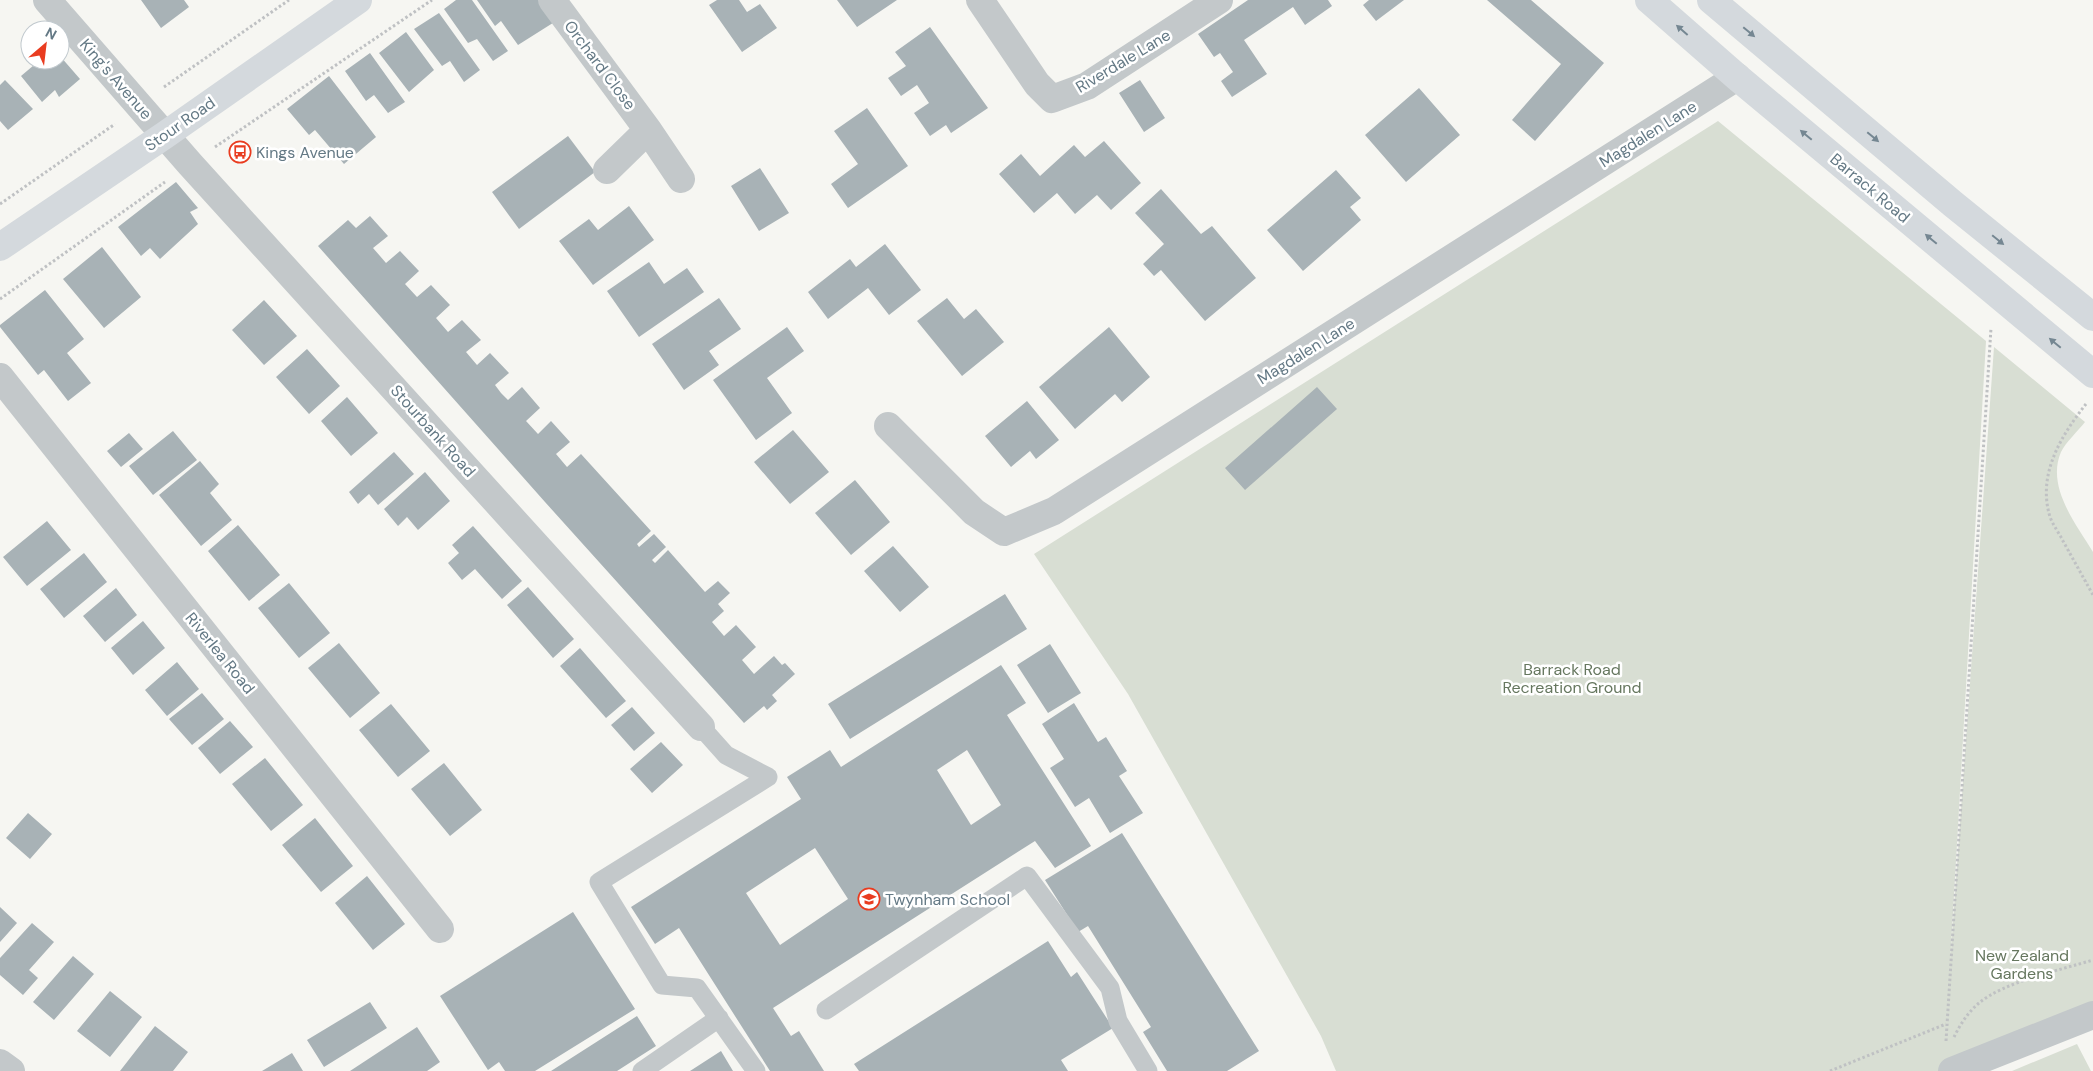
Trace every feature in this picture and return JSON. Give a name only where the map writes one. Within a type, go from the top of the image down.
[{"type":"main road","name":"Stour Road","points":[[0,246],[165,135],[358,0]]},
{"type":"main road","name":"Barrack Road","points":[[1649,0],[1737,77],[2093,374]]},
{"type":"main road","points":[[1711,0],[1953,204],[2093,317]]},
{"type":"street","name":"King's Avenue","points":[[47,0],[165,135]]},
{"type":"street","name":"Orchard Close","points":[[552,0],[648,130],[681,179]]},
{"type":"street","name":"Riverdale Lane","points":[[980,0],[1037,84],[1052,99],[1087,86],[1219,0]]},
{"type":"street","name":"Magdalen Lane","points":[[888,426],[974,512],[1004,532],[1054,511],[1737,77]]},
{"type":"street","points":[[607,170],[648,130]]},
{"type":"street","name":"Stourbank Road","points":[[165,135],[701,728]]},
{"type":"street","name":"Riverlea Road","points":[[0,377],[440,929]]},
{"type":"street","points":[[1949,1060],[2092,1016]]},
{"type":"street","points":[[0,1063],[10,1071]]},
{"type":"lane","points":[[701,728],[726,755],[768,777],[599,882],[662,985],[696,988],[756,1071]]},
{"type":"lane","points":[[826,1010],[1027,876],[1110,988],[1118,1022],[1148,1071]]},
{"type":"lane","points":[[642,1071],[719,1018]]},
{"type":"path","points":[[1949,1060],[1946,1024],[1994,292]]},
{"type":"path","points":[[2087,403],[2068,427],[2057,449],[2048,472],[2046,494],[2050,518],[2093,595]]},
{"type":"path","points":[[1952,1042],[1960,1024],[1978,1003],[1998,990],[2093,960]]},
{"type":"path","points":[[1830,1071],[1946,1024]]},
{"type":"green space","name":"Barrack Road Recreation Ground","points":[[1718,121],[1986,341],[1950,964],[1994,347],[2085,422],[2061,452],[2057,465],[2057,478],[2065,505],[2093,552],[2093,1015],[1952,1071],[1336,1071],[1321,1036],[1128,694],[1034,554]]},
{"type":"green space","points":[[2077,1044],[2091,1071],[2012,1071]]},
{"type":"building","points":[[141,0],[184,0],[189,7],[161,28]]},
{"type":"building","points":[[456,0],[472,0],[508,51],[493,61],[477,39],[468,43],[444,9]]},
{"type":"building","points":[[477,0],[541,0],[556,21],[518,45],[501,21],[495,26]]},
{"type":"building","points":[[717,0],[739,0],[747,12],[760,4],[777,28],[742,52],[709,5]]},
{"type":"building","points":[[837,0],[897,0],[857,27]]},
{"type":"building","points":[[1248,0],[1328,0],[1332,6],[1305,25],[1293,7],[1244,40],[1267,74],[1232,97],[1221,81],[1233,72],[1220,53],[1214,57],[1198,34]]},
{"type":"building","points":[[1369,0],[1404,0],[1376,21],[1363,5]]},
{"type":"building","points":[[1487,0],[1531,0],[1604,63],[1535,141],[1512,120],[1561,64]]},
{"type":"building","points":[[439,13],[480,70],[464,82],[450,61],[442,66],[414,29]]},
{"type":"building","points":[[930,27],[988,108],[951,133],[946,125],[930,136],[914,113],[929,103],[917,85],[901,96],[888,78],[906,66],[895,52]]},
{"type":"building","points":[[406,32],[434,70],[409,92],[379,53]]},
{"type":"building","points":[[370,53],[405,102],[388,113],[374,95],[366,101],[345,71]]},
{"type":"building","points":[[70,68],[80,79],[59,97],[55,90],[42,102],[21,76],[28,70],[70,70]]},
{"type":"building","points":[[329,76],[376,137],[344,164],[315,130],[309,135],[287,109]]},
{"type":"building","points":[[5,80],[33,109],[8,130],[0,121],[0,85]]},
{"type":"building","points":[[1140,80],[1165,118],[1144,132],[1119,93]]},
{"type":"building","points":[[1419,88],[1460,135],[1406,182],[1365,135]]},
{"type":"building","points":[[867,108],[908,166],[848,208],[831,184],[858,164],[834,131]]},
{"type":"building","points":[[568,136],[595,172],[519,229],[492,192]]},
{"type":"building","points":[[1104,141],[1141,183],[1111,210],[1097,195],[1075,214],[1057,193],[1034,213],[999,174],[1021,154],[1040,176],[1074,145],[1085,157]]},
{"type":"building","points":[[760,168],[789,213],[759,231],[731,186]]},
{"type":"building","points":[[1336,170],[1361,198],[1350,207],[1361,220],[1303,271],[1267,230]]},
{"type":"building","points":[[176,182],[198,208],[190,212],[198,224],[160,259],[150,248],[141,256],[118,227]]},
{"type":"building","points":[[1161,189],[1201,234],[1212,226],[1256,278],[1205,321],[1161,270],[1154,276],[1143,264],[1164,244],[1135,213]]},
{"type":"building","points":[[629,206],[654,240],[593,285],[559,241],[589,219],[598,230]]},
{"type":"building","points":[[370,216],[388,236],[373,248],[386,263],[400,251],[419,271],[405,284],[417,297],[431,285],[450,305],[436,318],[448,332],[462,320],[481,340],[466,352],[477,365],[490,353],[509,373],[495,385],[501,393],[508,400],[522,387],[540,408],[526,421],[538,434],[551,421],[570,442],[556,454],[567,467],[581,454],[651,531],[637,544],[639,547],[654,534],[666,547],[652,560],[655,563],[668,550],[705,592],[718,581],[730,593],[718,604],[724,611],[712,622],[724,636],[736,625],[756,647],[742,660],[754,674],[774,656],[782,665],[785,663],[795,674],[772,695],[777,701],[767,710],[764,706],[744,723],[318,246],[348,220],[356,228]]},
{"type":"building","points":[[885,244],[921,290],[889,315],[868,288],[828,319],[808,292],[850,259],[856,267]]},
{"type":"building","points":[[102,247],[141,297],[104,328],[63,279]]},
{"type":"building","points":[[649,262],[664,284],[687,268],[704,292],[639,337],[607,291]]},
{"type":"building","points":[[45,290],[84,339],[67,353],[91,383],[68,401],[44,370],[38,375],[0,327],[0,325]]},
{"type":"building","points":[[719,298],[741,329],[709,351],[719,365],[684,390],[652,344]]},
{"type":"building","points":[[947,298],[964,319],[976,309],[1004,342],[962,376],[917,321]]},
{"type":"building","points":[[264,300],[297,336],[264,365],[232,330]]},
{"type":"building","points":[[787,327],[804,351],[767,378],[792,413],[756,440],[713,380]]},
{"type":"building","points":[[1109,327],[1150,377],[1122,402],[1115,394],[1075,429],[1039,387]]},
{"type":"building","points":[[307,349],[340,386],[309,414],[276,377]]},
{"type":"building","points":[[1317,387],[1337,409],[1245,490],[1225,468]]},
{"type":"building","points":[[347,397],[378,433],[351,456],[321,421]]},
{"type":"building","points":[[1027,401],[1059,440],[1036,459],[1030,451],[1011,467],[985,436]]},
{"type":"building","points":[[793,430],[829,472],[790,504],[754,462]]},
{"type":"building","points":[[173,431],[197,460],[153,495],[129,466]]},
{"type":"building","points":[[129,433],[143,449],[121,467],[107,451]]},
{"type":"building","points":[[394,452],[414,474],[378,505],[369,494],[358,504],[349,492]]},
{"type":"building","points":[[200,461],[219,484],[210,493],[232,520],[201,546],[159,495]]},
{"type":"building","points":[[425,472],[450,501],[418,530],[407,517],[398,526],[384,509]]},
{"type":"building","points":[[855,480],[890,522],[851,555],[815,513]]},
{"type":"building","points":[[47,521],[71,550],[27,586],[3,557]]},
{"type":"building","points":[[238,525],[280,575],[249,601],[208,551]]},
{"type":"building","points":[[473,526],[522,581],[502,599],[475,569],[462,580],[448,563],[459,553],[452,545]]},
{"type":"building","points":[[893,546],[929,587],[900,612],[864,571]]},
{"type":"building","points":[[84,553],[107,582],[64,618],[40,589]]},
{"type":"building","points":[[289,583],[330,633],[299,658],[258,608]]},
{"type":"building","points":[[528,587],[574,639],[553,658],[507,605]]},
{"type":"building","points":[[116,588],[137,615],[105,642],[83,616]]},
{"type":"building","points":[[1005,594],[1027,629],[850,739],[828,704]]},
{"type":"building","points":[[143,621],[165,648],[133,675],[111,648]]},
{"type":"building","points":[[339,643],[380,693],[350,718],[308,668]]},
{"type":"building","points":[[1050,644],[1081,693],[1048,713],[1017,665]]},
{"type":"building","points":[[580,648],[626,701],[606,718],[560,666]]},
{"type":"building","points":[[177,662],[199,689],[167,716],[145,690]]},
{"type":"building","points":[[1001,665],[1026,703],[1007,715],[1091,846],[1055,868],[1035,841],[773,1008],[791,1036],[799,1031],[824,1071],[770,1071],[679,928],[655,944],[631,907],[801,799],[787,777],[830,750],[841,767]],"holes":[[[967,750],[1001,805],[971,825],[937,770]],[[815,848],[848,899],[780,945],[746,893]]]},
{"type":"building","points":[[202,693],[224,719],[192,745],[169,719]]},
{"type":"building","points":[[1074,703],[1098,742],[1106,737],[1127,771],[1119,776],[1143,813],[1110,833],[1089,798],[1075,807],[1050,768],[1064,759],[1042,724]]},
{"type":"building","points":[[391,704],[430,751],[398,777],[359,730]]},
{"type":"building","points":[[632,707],[655,733],[634,751],[611,725]]},
{"type":"building","points":[[230,721],[253,747],[220,774],[198,748]]},
{"type":"building","points":[[661,742],[683,765],[652,793],[630,769]]},
{"type":"building","points":[[265,758],[303,805],[271,831],[232,784]]},
{"type":"building","points":[[444,763],[482,810],[450,836],[411,789]]},
{"type":"building","points":[[28,813],[52,834],[30,859],[6,838]]},
{"type":"building","points":[[315,818],[353,866],[321,892],[282,845]]},
{"type":"building","points":[[1122,833],[1259,1051],[1227,1071],[1167,1071],[1143,1032],[1151,1027],[1088,926],[1078,932],[1045,880]]},
{"type":"building","points":[[367,876],[405,924],[373,950],[335,903]]},
{"type":"building","points":[[0,907],[17,923],[0,942]]},
{"type":"building","points":[[573,912],[635,1009],[535,1071],[505,1071],[499,1062],[488,1070],[440,996]]},
{"type":"building","points":[[32,923],[54,942],[29,970],[38,978],[23,995],[0,975],[0,958]]},
{"type":"building","points":[[1048,941],[1071,977],[1077,972],[1113,1028],[1061,1060],[1068,1071],[859,1071],[854,1064]]},
{"type":"building","points":[[73,956],[94,974],[54,1020],[33,1002]]},
{"type":"building","points":[[110,991],[142,1017],[110,1057],[77,1031]]},
{"type":"building","points":[[370,1002],[387,1028],[324,1067],[307,1040]]},
{"type":"building","points":[[637,1016],[656,1046],[617,1071],[551,1071]]},
{"type":"building","points":[[155,1026],[188,1052],[173,1071],[120,1071]]},
{"type":"building","points":[[417,1027],[440,1062],[427,1071],[350,1071]]},
{"type":"building","points":[[721,1051],[733,1071],[690,1071]]},
{"type":"building","points":[[292,1053],[303,1071],[262,1071]]},
{"type":"place","name":"Kings Avenue","points":[[240,152]]},
{"type":"place","name":"Twynham School","points":[[869,899]]},
{"type":"park label","name":"New Zealand Gardens","points":[[2022,964]]}]
